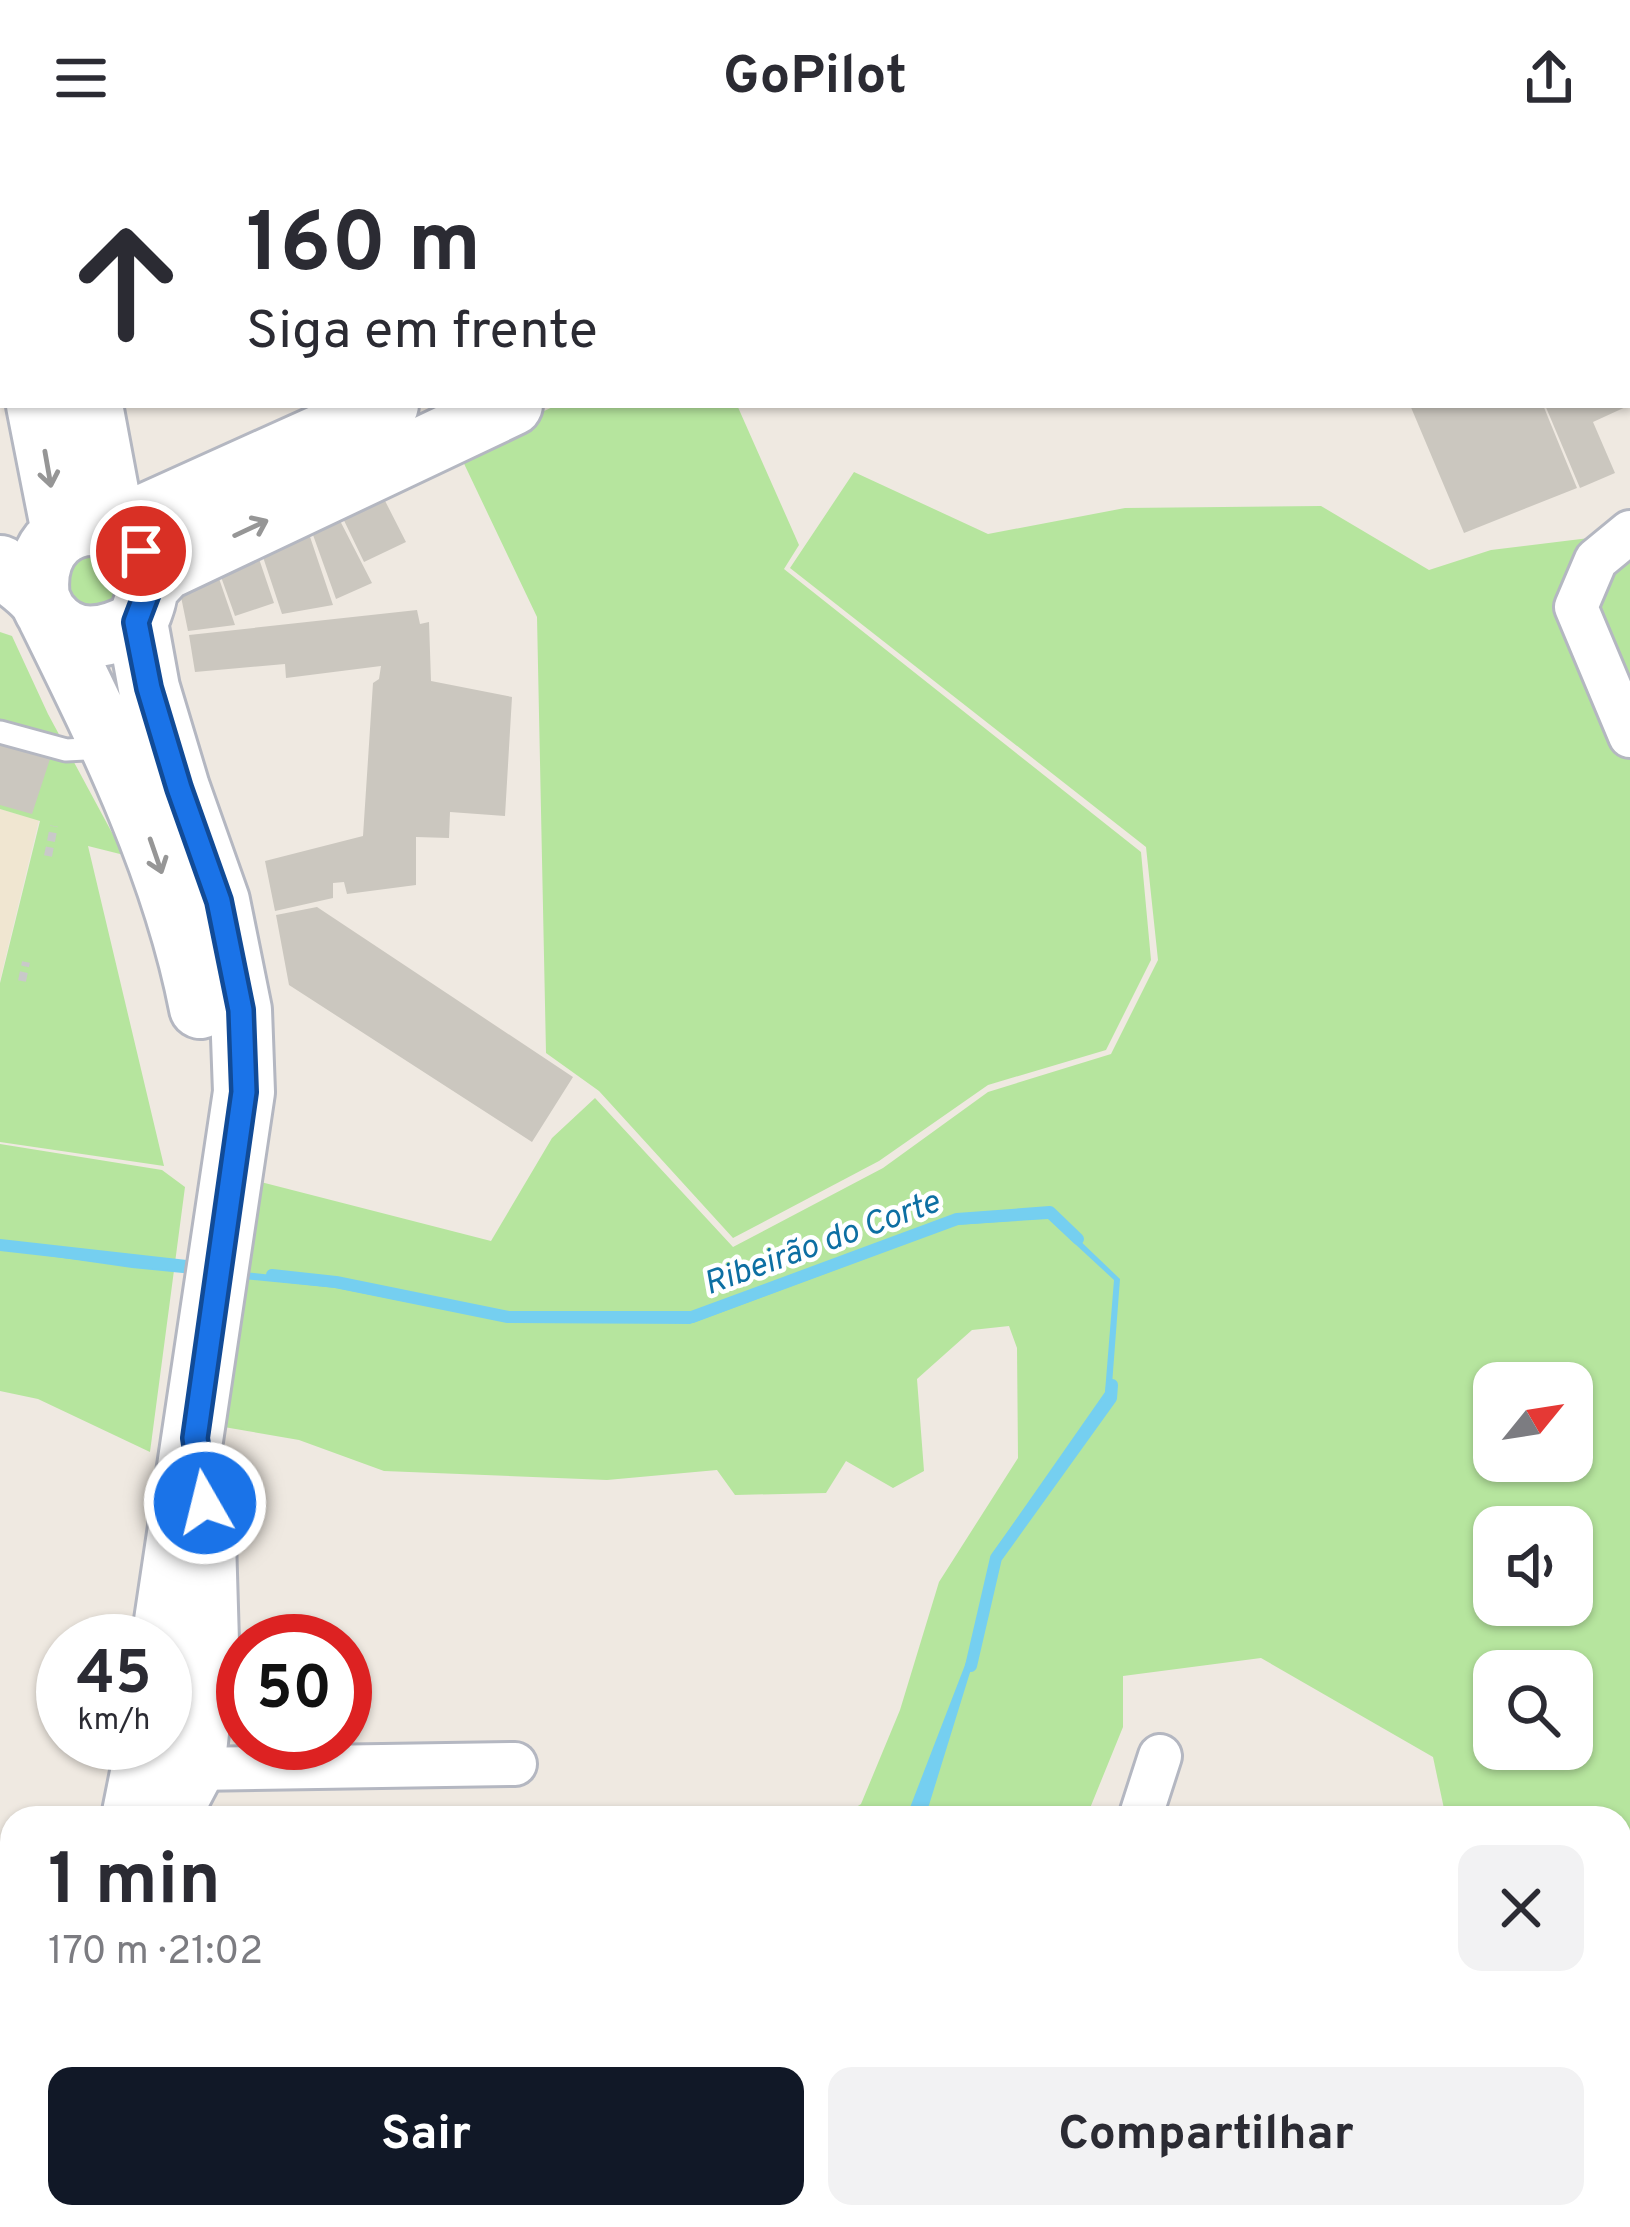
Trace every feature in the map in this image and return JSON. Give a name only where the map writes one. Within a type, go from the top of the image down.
[{"type":"main road","points":[[37,408],[45,562],[64,630],[101,638],[143,604],[164,569],[506,408]]},
{"type":"main road","points":[[91,408],[45,562],[189,950],[214,1103],[232,1179]]},
{"type":"main road","points":[[45,562],[381,408]]},
{"type":"main road","points":[[45,562],[129,536],[141,551],[149,688],[219,901],[241,1010],[244,1092],[166,1614]]},
{"type":"main road","points":[[140,1806],[164,1772],[208,1642],[205,1503],[195,1438]]},
{"type":"street","points":[[1630,532],[1596,560],[1576,607],[1630,736]]},
{"type":"street","points":[[1144,1806],[1160,1756]]},
{"type":"street","points":[[164,1772],[515,1763]]},
{"type":"lane","points":[[0,732],[66,750],[113,748]]},
{"type":"path","points":[[47,856],[54,826]]},
{"type":"path","points":[[22,981],[26,962]]},
{"type":"shaded area","points":[[0,809],[39,820],[0,980]]},
{"type":"green space","points":[[551,408],[738,408],[799,545],[784,569],[1141,852],[1151,960],[1106,1050],[988,1085],[879,1161],[733,1238],[599,1091],[546,1053],[537,617],[458,451]]},
{"type":"green space","points":[[854,472],[988,534],[1125,508],[1321,506],[1429,570],[1491,550],[1630,533],[1630,1806],[1443,1806],[1433,1757],[1261,1658],[1123,1676],[1123,1727],[1091,1806],[858,1806],[900,1710],[939,1582],[1018,1458],[1017,1348],[1009,1326],[972,1330],[917,1379],[924,1471],[893,1488],[846,1461],[826,1493],[735,1495],[717,1470],[607,1480],[384,1471],[299,1440],[224,1427],[253,1180],[491,1241],[552,1138],[595,1098],[733,1247],[883,1168],[988,1092],[1111,1054],[1158,960],[1146,847],[790,568]]},
{"type":"green space","points":[[101,539],[131,594],[76,618],[54,562]]},
{"type":"green space","points":[[0,632],[12,636],[124,855],[88,846],[164,1166],[0,1142],[0,983],[40,821],[0,809]]},
{"type":"green space","points":[[0,1144],[162,1170],[185,1187],[150,1452],[38,1399],[0,1391]]},
{"type":"water","points":[[1050,1212],[1120,1279],[1111,1398],[996,1558],[976,1653],[929,1806],[911,1806],[970,1652],[992,1554],[1105,1392],[1114,1280],[1048,1219],[956,1225],[690,1324],[512,1323],[336,1288],[132,1268],[0,1249],[0,1245],[336,1282],[508,1317],[692,1317],[957,1219]]},
{"type":"building","points":[[1411,408],[1544,408],[1577,488],[1464,533]]},
{"type":"building","points":[[1546,408],[1623,408],[1593,422],[1615,473],[1580,488]]},
{"type":"building","points":[[379,489],[406,542],[364,562],[338,508]]},
{"type":"building","points":[[334,509],[372,583],[336,599],[308,521]]},
{"type":"building","points":[[305,522],[333,605],[282,614],[258,542]]},
{"type":"building","points":[[254,544],[274,603],[235,616],[215,560]]},
{"type":"building","points":[[213,561],[235,625],[188,631],[179,587]]},
{"type":"building","points":[[417,610],[420,624],[429,622],[431,681],[512,697],[505,816],[450,812],[449,838],[416,837],[416,885],[347,894],[344,882],[333,883],[333,898],[275,911],[265,861],[363,836],[373,683],[379,679],[381,666],[286,678],[285,664],[195,672],[189,635]]},
{"type":"building","points":[[0,742],[51,756],[32,814],[0,805]]},
{"type":"building","points":[[317,907],[573,1077],[532,1142],[289,985],[276,915]]},
{"type":"waterway","name":"Ribeirão do Corte","points":[[272,1275],[336,1282],[508,1317],[692,1317],[957,1219],[1050,1212],[1078,1239]]},
{"type":"waterway","name":"Ribeirão do Corte","points":[[0,1245],[204,1268]]},
{"type":"waterway","name":"Ribeirão do Corte","points":[[971,1666],[996,1558],[1111,1398],[1112,1385]]},
{"type":"route","points":[[141,551],[150,585],[136,622],[149,688],[219,901],[241,1010],[244,1092],[195,1438],[205,1503]]}]
